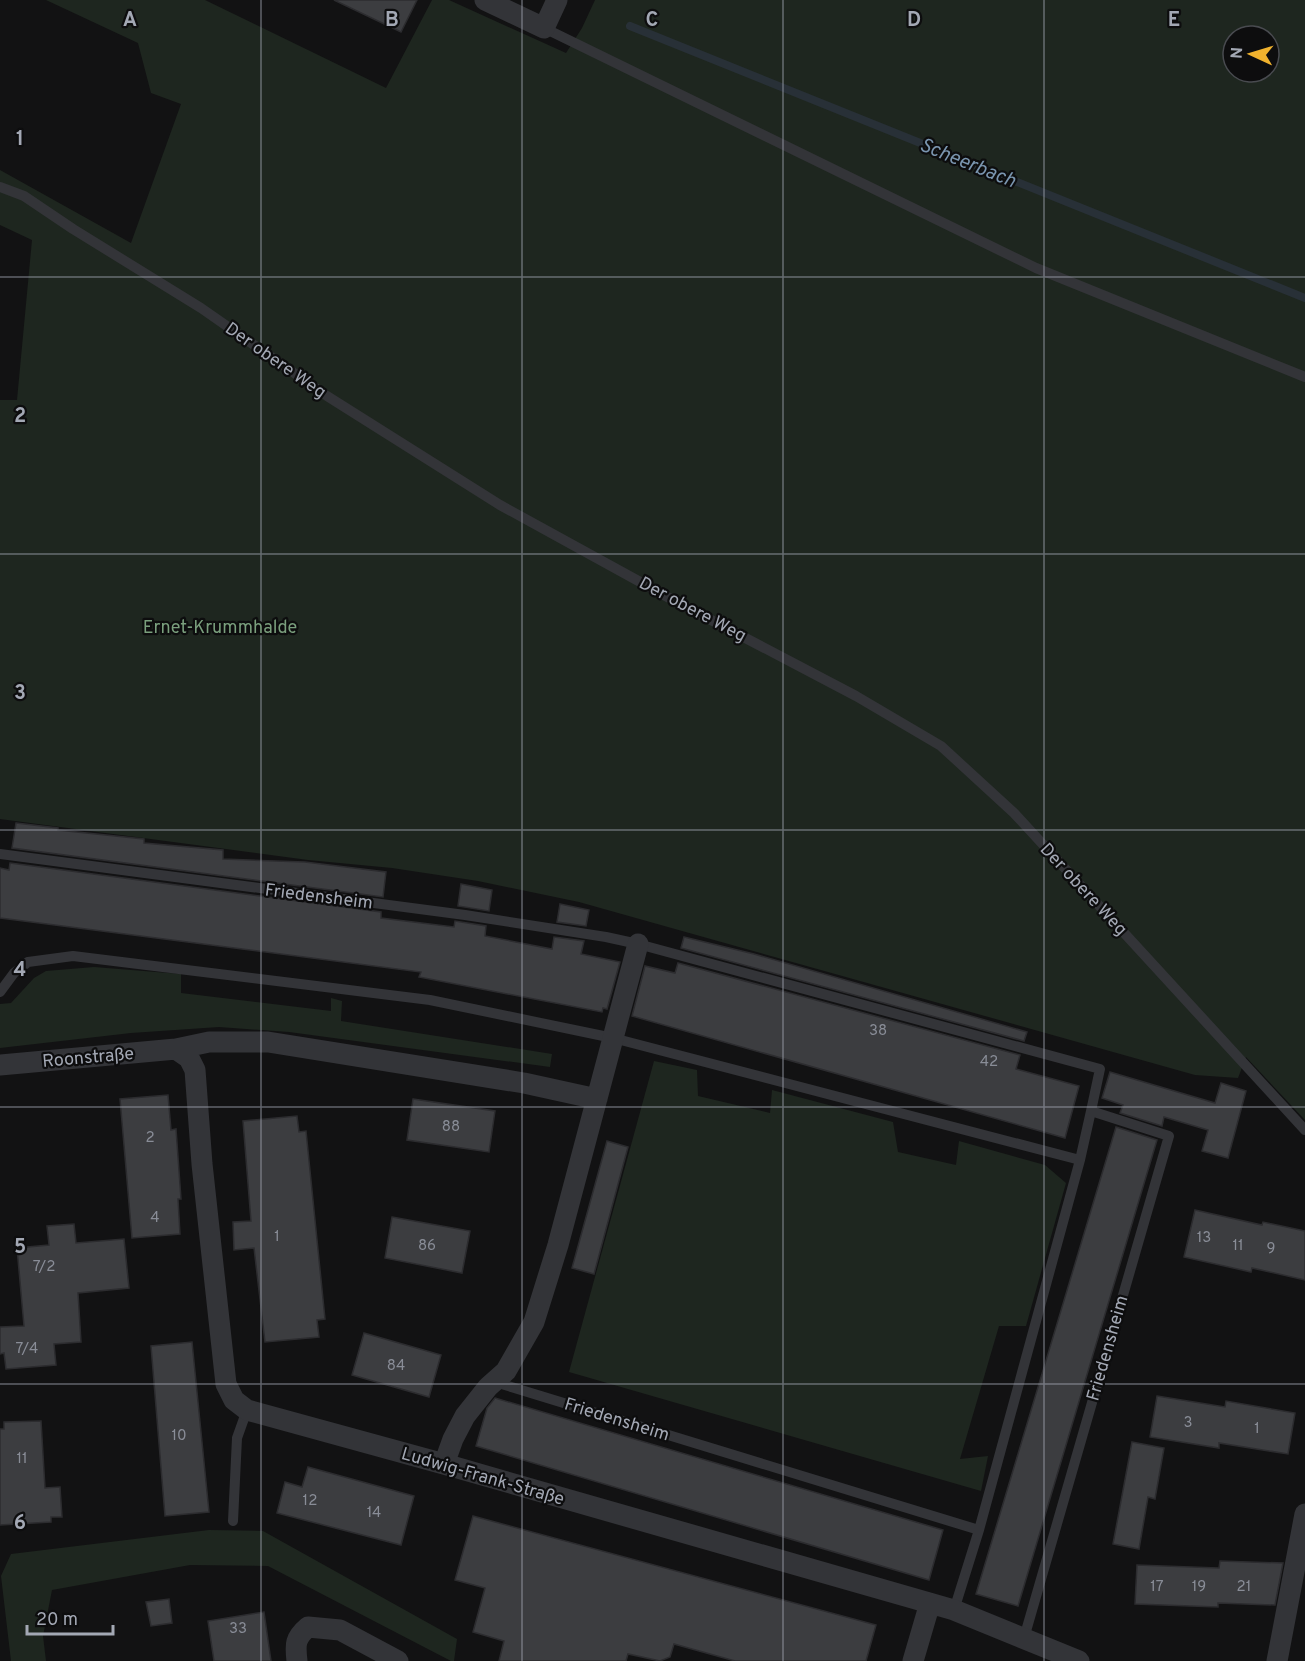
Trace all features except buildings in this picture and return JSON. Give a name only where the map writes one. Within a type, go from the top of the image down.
[{"type":"street","points":[[485,0],[544,28],[557,0]]},
{"type":"street","points":[[444,1464],[465,1416],[488,1388],[506,1371],[534,1322],[558,1245],[638,944]]},
{"type":"street","points":[[176,1049],[210,1042],[268,1042],[524,1083],[597,1099]]},
{"type":"street","points":[[176,1049],[189,1058],[195,1070],[202,1164],[226,1384],[234,1400],[247,1410]]},
{"type":"street","name":"Roonstraße","points":[[0,1065],[176,1049]]},
{"type":"street","name":"Ludwig-Frank-Straße","points":[[247,1410],[954,1610],[1079,1661]]},
{"type":"street","points":[[1277,1661],[1305,1514]]},
{"type":"street","points":[[913,1661],[930,1603]]},
{"type":"street","points":[[297,1661],[296,1647],[299,1634],[308,1627],[340,1630],[398,1661]]},
{"type":"lane","points":[[544,28],[1036,268],[1305,377]]},
{"type":"lane","name":"Der obere Weg","points":[[0,187],[24,196],[201,308],[327,396],[500,505],[673,600],[856,696],[941,746],[1014,813],[1305,1130]]},
{"type":"lane","name":"Friedensheim","points":[[0,854],[465,915],[638,944],[1100,1069],[1080,1160],[980,1530],[954,1610]]},
{"type":"lane","points":[[0,992],[14,973],[28,962],[74,956],[430,1000],[613,1038],[1080,1160]]},
{"type":"lane","name":"Friedensheim","points":[[1023,1638],[1168,1136],[1091,1111]]},
{"type":"lane","name":"Friedensheim","points":[[495,1382],[980,1530]]},
{"type":"lane","points":[[233,1521],[237,1438],[247,1410]]},
{"type":"green space","name":"Ernet-Krummhalde","points":[[46,0],[205,0],[386,88],[432,0],[449,0],[566,53],[582,28],[595,0],[1305,0],[1305,1120],[1246,1057],[1238,1078],[1195,1075],[579,902],[478,881],[392,868],[308,860],[0,819],[0,400],[17,400],[32,240],[0,225],[0,170],[131,243],[181,104],[151,93],[138,43]]},
{"type":"green space","points":[[94,967],[181,974],[181,993],[331,1011],[331,998],[342,1001],[341,1021],[552,1054],[550,1067],[289,1032],[219,1027],[131,1033],[0,1048],[0,1004],[11,1003],[34,978],[46,971]]},
{"type":"green space","points":[[654,1061],[697,1070],[698,1096],[770,1113],[772,1090],[893,1122],[898,1152],[956,1165],[959,1141],[1045,1165],[1066,1183],[1026,1326],[999,1326],[960,1459],[988,1456],[981,1491],[569,1372]]},
{"type":"green space","points":[[209,1530],[263,1531],[457,1639],[454,1661],[268,1566],[190,1565],[52,1590],[43,1636],[46,1661],[11,1661],[1,1576],[11,1554]]},
{"type":"waterway","name":"Scheerbach","points":[[630,26],[1305,298]]}]
